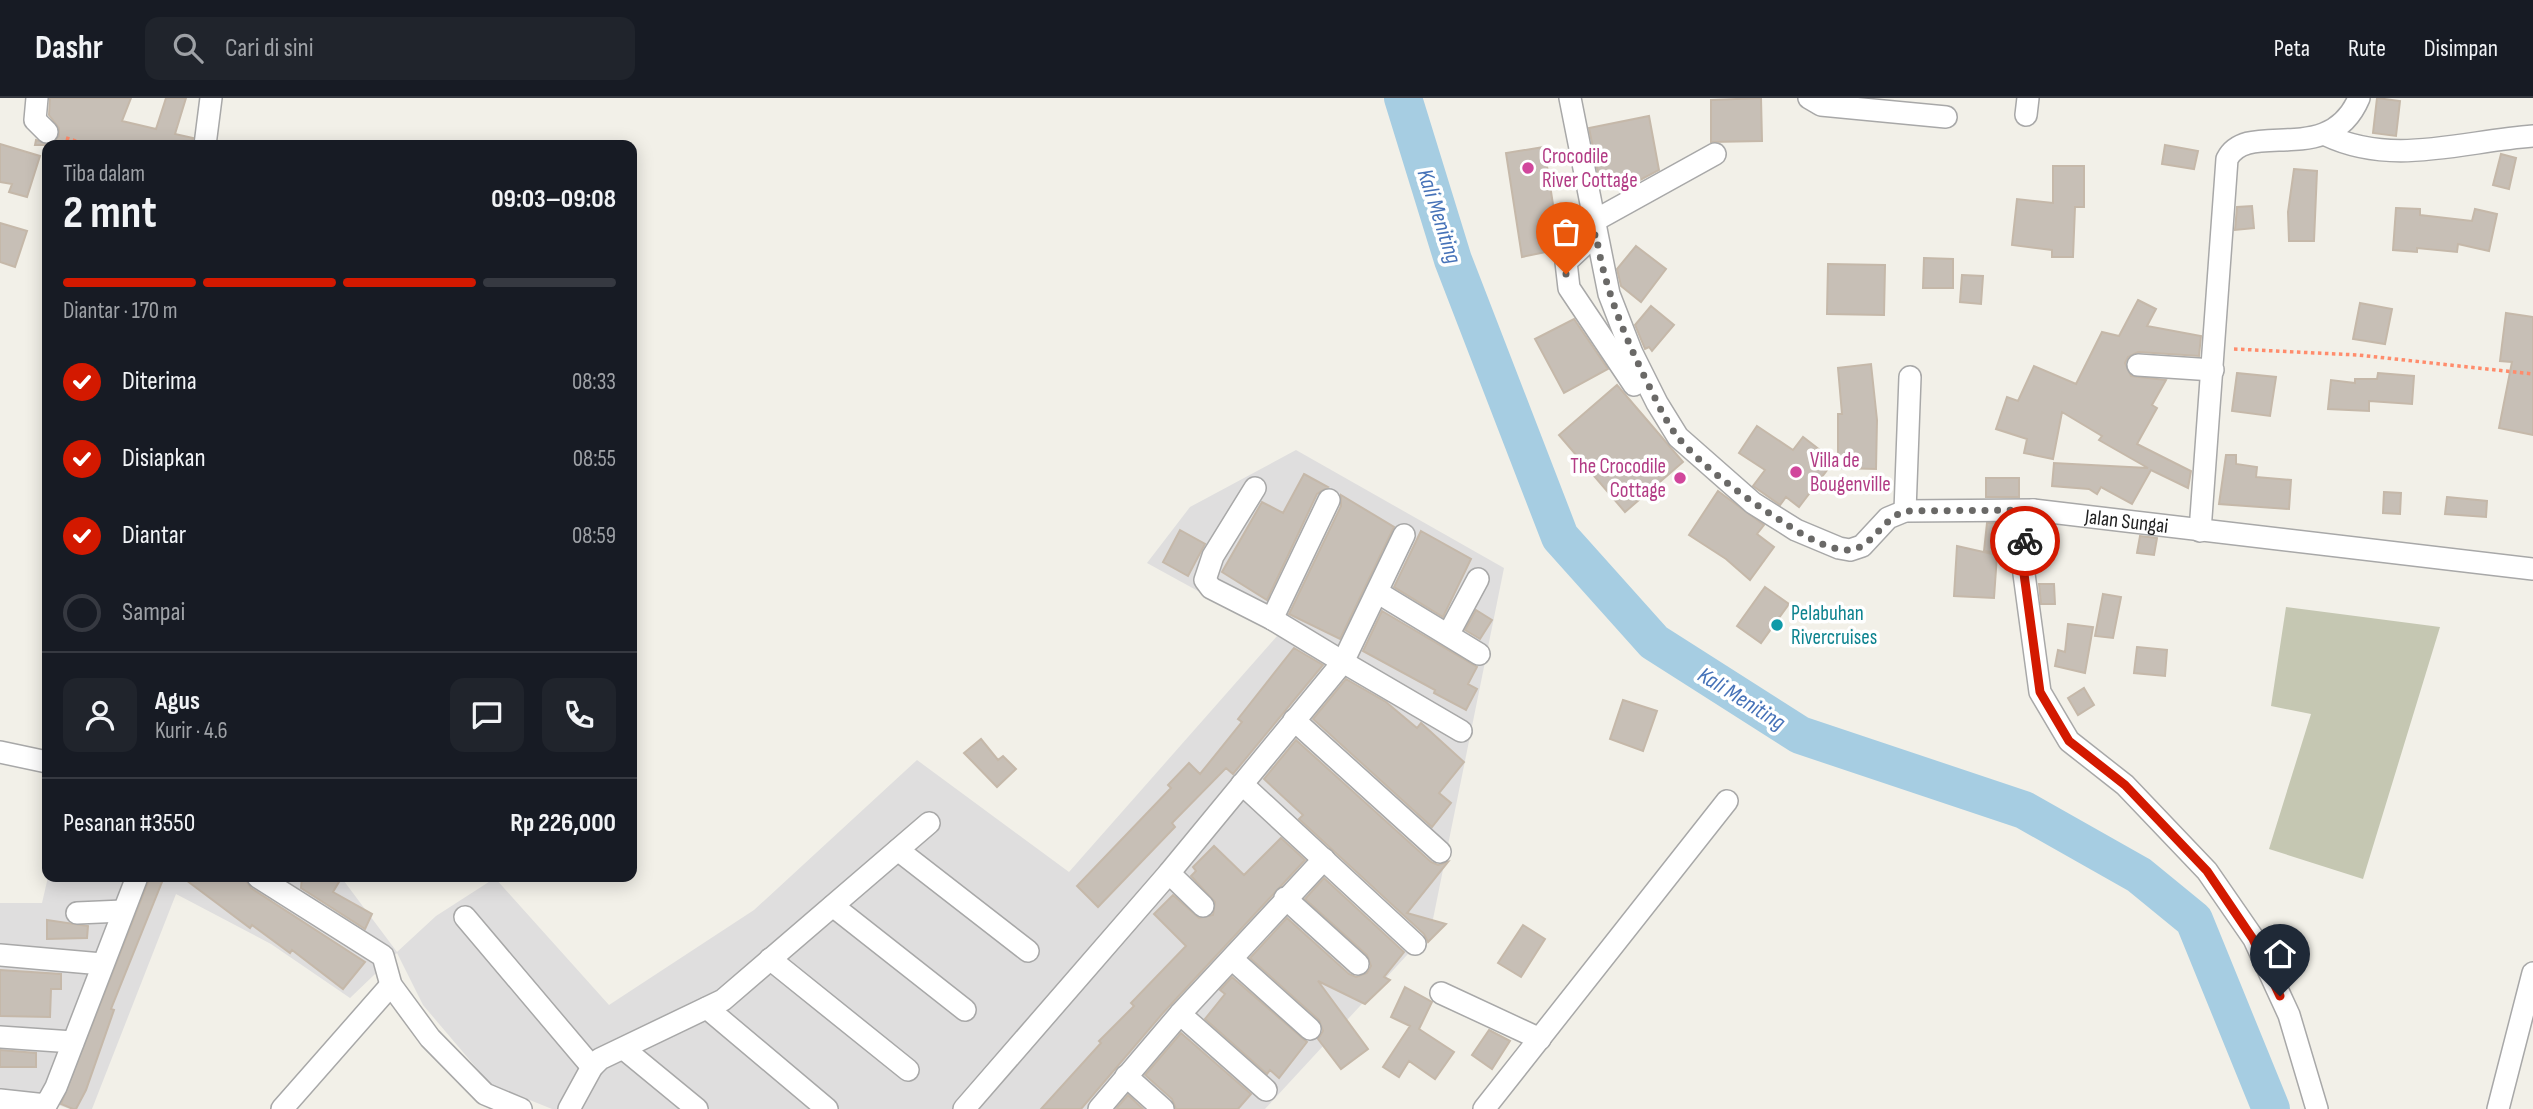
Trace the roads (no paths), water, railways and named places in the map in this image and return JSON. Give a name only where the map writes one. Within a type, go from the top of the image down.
[{"type":"street","points":[[37,98],[36,120],[47,132]]},
{"type":"street","points":[[206,140],[211,98]]},
{"type":"street","points":[[1570,98],[1601,263],[1620,324],[1657,403],[1678,437],[1753,503],[1796,530],[1850,550],[1862,545],[1888,518],[1905,511],[1910,377]]},
{"type":"street","points":[[1809,98],[1821,105],[1946,117]]},
{"type":"street","points":[[2326,135],[2345,122],[2359,98]]},
{"type":"street","points":[[2200,531],[2227,159],[2241,145],[2326,135],[2358,146],[2431,152],[2533,136]]},
{"type":"street","points":[[1634,385],[1569,288],[1566,262],[1595,227],[1716,154]]},
{"type":"street","points":[[2138,365],[2214,359]]},
{"type":"street","points":[[1255,488],[1213,556],[1205,580],[1211,588],[1272,619],[1461,731]]},
{"type":"street","points":[[1272,619],[1329,500]]},
{"type":"street","points":[[2033,510],[2026,537],[2024,574],[2040,692],[2069,741],[2125,785],[2207,871],[2253,939],[2289,1015],[2317,1109]]},
{"type":"street","name":"Jalan Sungai","points":[[1905,511],[2033,510],[2533,569]]},
{"type":"street","points":[[964,1109],[1169,873],[1343,662],[1404,535]]},
{"type":"street","points":[[1449,633],[1478,579]]},
{"type":"street","points":[[1377,592],[1449,633],[1479,654]]},
{"type":"street","points":[[1294,720],[1440,852]]},
{"type":"street","points":[[0,752],[42,761]]},
{"type":"street","points":[[1242,784],[1415,944]]},
{"type":"street","points":[[1484,1109],[1727,801]]},
{"type":"street","points":[[569,1109],[592,1067],[600,1059],[723,1000],[929,823]]},
{"type":"street","points":[[898,850],[1028,951]]},
{"type":"street","points":[[1098,1109],[1180,1014],[1324,859]]},
{"type":"street","points":[[1169,873],[1203,906]]},
{"type":"street","points":[[0,1100],[50,1107],[135,882]]},
{"type":"street","points":[[285,885],[383,956],[391,985],[429,1038],[485,1094],[521,1109]]},
{"type":"street","points":[[1285,898],[1358,964]]},
{"type":"street","points":[[832,906],[965,1010]]},
{"type":"street","points":[[77,913],[123,911]]},
{"type":"street","points":[[465,917],[592,1067]]},
{"type":"street","points":[[0,955],[102,964]]},
{"type":"street","points":[[771,959],[908,1070]]},
{"type":"street","points":[[1232,959],[1310,1029]]},
{"type":"street","points":[[2498,1109],[2533,973]]},
{"type":"street","points":[[282,1109],[391,985]]},
{"type":"street","points":[[1441,993],[1540,1039]]},
{"type":"street","points":[[707,1008],[827,1109]]},
{"type":"street","points":[[1180,1014],[1266,1090]]},
{"type":"street","points":[[0,1037],[73,1042]]},
{"type":"street","points":[[624,1049],[697,1109]]},
{"type":"street","points":[[1126,1076],[1164,1109]]},
{"type":"waterway","name":"Kali Meniting","points":[[1403,98],[1453,260],[1560,537],[1654,642],[1800,735],[2024,810],[2139,875],[2194,920],[2271,1109]]},
{"type":"place","name":"Crocodile River Cottage","points":[[1528,168]]},
{"type":"place","name":"Villa de Bougenville","points":[[1796,472]]},
{"type":"place","name":"The Crocodile Cottage","points":[[1680,478]]},
{"type":"place","name":"Pelabuhan Rivercruises","points":[[1777,625]]}]
